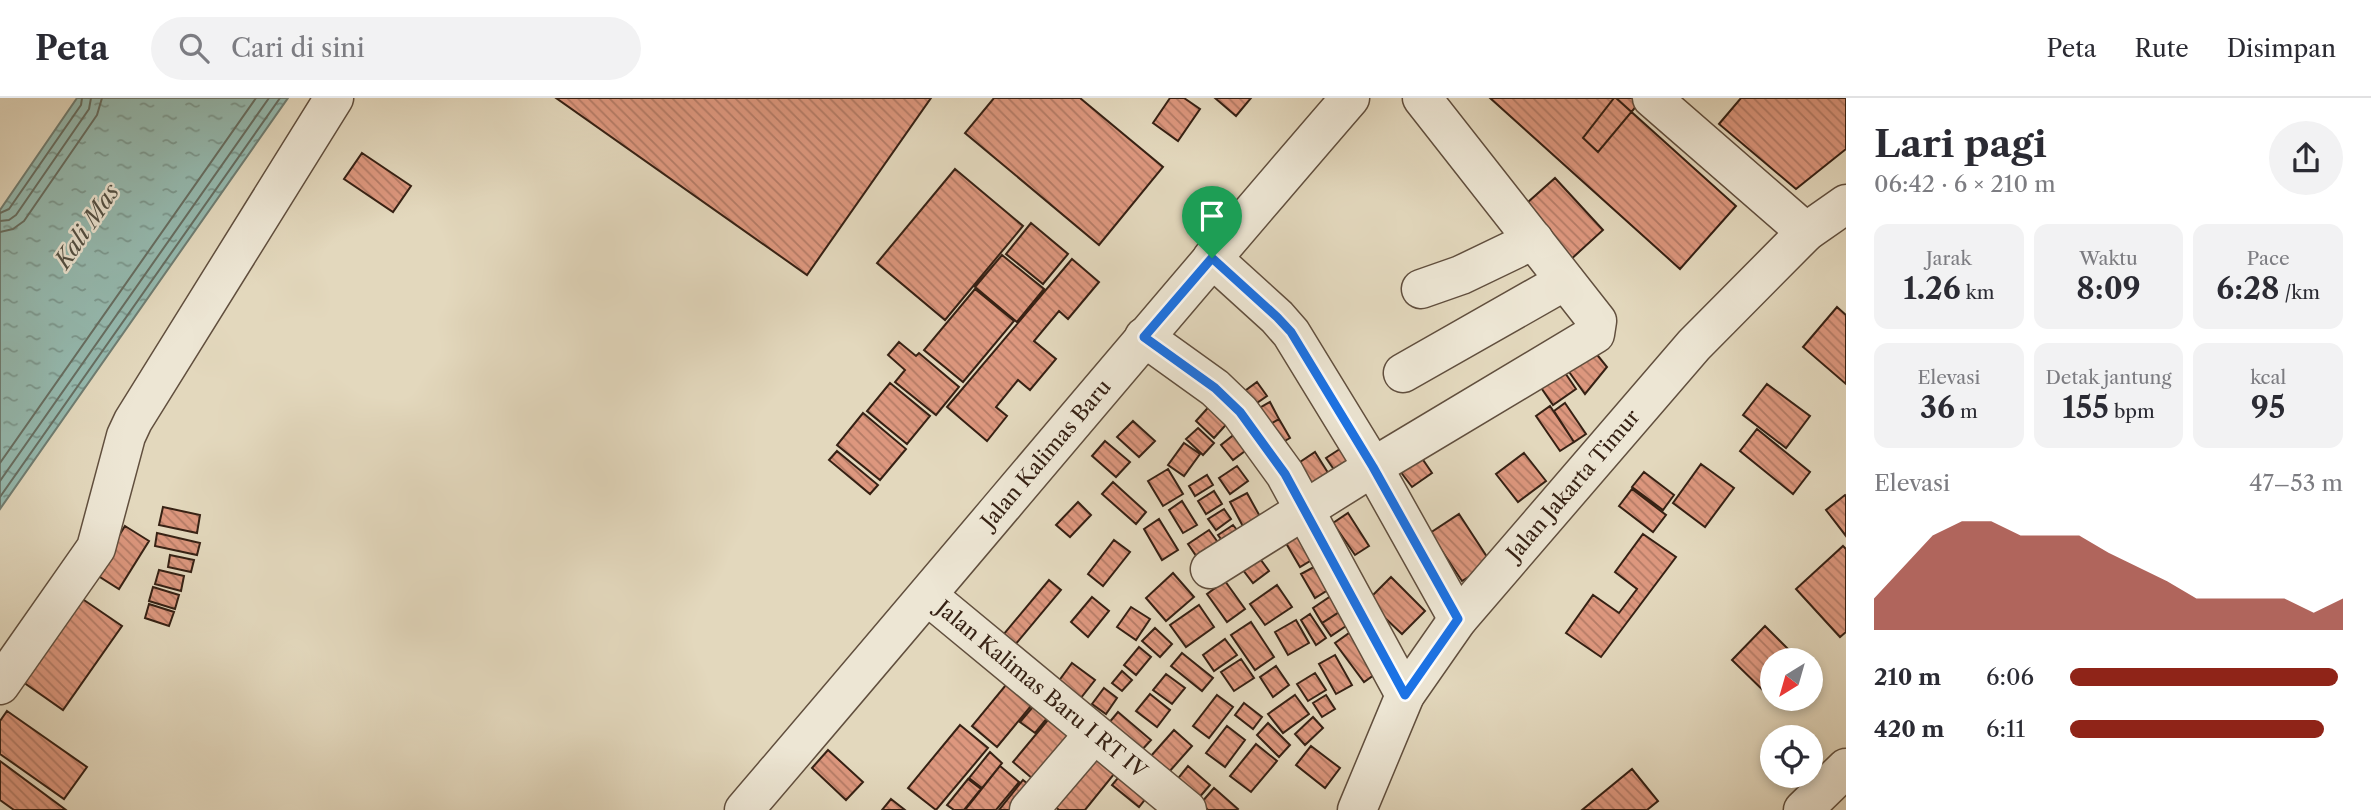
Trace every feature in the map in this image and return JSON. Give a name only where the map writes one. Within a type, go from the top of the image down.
[{"type":"street","points":[[0,685],[96,548],[126,436],[133,421],[334,98]]},
{"type":"street","name":"Jalan Kalimas Baru","points":[[744,810],[1350,98]]},
{"type":"street","points":[[1210,569],[1373,467],[1592,338],[1597,330],[1597,321],[1422,98]]},
{"type":"street","points":[[1672,104],[1806,232]]},
{"type":"street","name":"Jalan Jakarta Timur","points":[[1357,810],[1405,695],[1458,619],[1694,345],[1806,232],[1846,204]]},
{"type":"street","points":[[1421,289],[1461,275],[1534,240]]},
{"type":"street","points":[[1212,258],[1291,332],[1373,467],[1458,619]]},
{"type":"street","points":[[1403,373],[1565,281]]},
{"type":"street","points":[[1144,337],[1215,388],[1240,412],[1285,474],[1405,695]]},
{"type":"street","name":"Jalan Kalimas Baru I RT IV","points":[[928,596],[1187,810]]},
{"type":"street","points":[[1030,810],[1093,735]]},
{"type":"street","points":[[1803,810],[1846,768]]},
{"type":"water","name":"Kali Mas","points":[[77,98],[288,98],[0,509],[0,210]]},
{"type":"building","points":[[556,98],[931,98],[807,275]]},
{"type":"building","points":[[994,98],[1080,98],[1163,167],[1099,245],[965,133]]},
{"type":"building","points":[[1170,98],[1184,98],[1200,109],[1178,141],[1153,123]]},
{"type":"building","points":[[1215,98],[1251,98],[1236,116]]},
{"type":"building","points":[[1490,98],[1616,98],[1736,206],[1680,269]]},
{"type":"building","points":[[1614,98],[1643,98],[1598,152],[1583,138]]},
{"type":"building","points":[[1741,98],[1846,98],[1846,149],[1796,189],[1719,124]]},
{"type":"building","points":[[362,153],[411,186],[393,212],[344,179]]},
{"type":"building","points":[[955,169],[1023,226],[945,320],[877,263]]},
{"type":"building","points":[[1555,178],[1603,230],[1568,262],[1519,210]]},
{"type":"building","points":[[1031,223],[1068,254],[1043,284],[1006,254]]},
{"type":"building","points":[[1002,255],[1044,289],[1017,322],[975,287]]},
{"type":"building","points":[[1072,259],[1099,282],[1068,319],[1059,311],[1034,341],[1056,359],[1030,390],[1018,380],[996,407],[1007,416],[987,441],[947,407]]},
{"type":"building","points":[[975,289],[1014,321],[963,382],[924,350]]},
{"type":"building","points":[[1837,307],[1846,315],[1846,384],[1803,347]]},
{"type":"building","points":[[899,342],[916,356],[919,353],[959,387],[936,415],[895,382],[905,370],[888,355]]},
{"type":"building","points":[[1594,351],[1607,367],[1585,394],[1567,369]]},
{"type":"building","points":[[1557,361],[1576,389],[1553,405],[1533,376]]},
{"type":"building","points":[[1257,382],[1267,396],[1251,407],[1242,393]]},
{"type":"building","points":[[890,383],[930,416],[907,444],[867,411]]},
{"type":"building","points":[[1767,384],[1810,416],[1786,448],[1743,415]]},
{"type":"building","points":[[1214,401],[1232,418],[1214,438],[1196,421]]},
{"type":"building","points":[[1270,402],[1279,419],[1265,427],[1256,410]]},
{"type":"building","points":[[1565,403],[1586,434],[1574,442],[1554,411]]},
{"type":"building","points":[[1550,406],[1574,442],[1560,451],[1536,416]]},
{"type":"building","points":[[863,413],[906,449],[880,480],[837,445]]},
{"type":"building","points":[[1279,419],[1290,438],[1276,446],[1265,427]]},
{"type":"building","points":[[1133,421],[1155,441],[1139,457],[1117,437]]},
{"type":"building","points":[[1198,428],[1214,443],[1203,455],[1186,439]]},
{"type":"building","points":[[1241,429],[1253,445],[1233,460],[1221,445]]},
{"type":"building","points":[[1757,429],[1810,472],[1793,494],[1740,451]]},
{"type":"building","points":[[1105,441],[1130,462],[1116,477],[1092,456]]},
{"type":"building","points":[[1184,443],[1200,454],[1184,476],[1168,465]]},
{"type":"building","points":[[1346,445],[1357,461],[1337,474],[1326,458]]},
{"type":"building","points":[[1415,448],[1432,473],[1412,487],[1394,463]]},
{"type":"building","points":[[837,451],[878,485],[870,494],[829,460]]},
{"type":"building","points":[[1315,452],[1330,476],[1312,488],[1297,464]]},
{"type":"building","points":[[1524,453],[1546,481],[1518,502],[1496,474]]},
{"type":"building","points":[[1701,464],[1734,488],[1705,527],[1673,503]]},
{"type":"building","points":[[1237,466],[1248,481],[1230,494],[1219,478]]},
{"type":"building","points":[[1168,469],[1183,494],[1163,506],[1148,481]]},
{"type":"building","points":[[1644,472],[1674,495],[1663,510],[1632,487]]},
{"type":"building","points":[[1207,475],[1213,485],[1195,496],[1189,486]]},
{"type":"building","points":[[1113,482],[1146,512],[1136,524],[1102,494]]},
{"type":"building","points":[[1632,489],[1666,515],[1653,532],[1619,506]]},
{"type":"building","points":[[1214,491],[1222,504],[1206,514],[1198,501]]},
{"type":"building","points":[[1247,493],[1263,522],[1246,532],[1230,502]]},
{"type":"building","points":[[1846,496],[1846,536],[1826,510]]},
{"type":"building","points":[[1182,501],[1197,525],[1183,533],[1169,510]]},
{"type":"building","points":[[1078,502],[1091,515],[1070,537],[1056,525]]},
{"type":"building","points":[[163,507],[200,515],[197,533],[159,525]]},
{"type":"building","points":[[1224,509],[1231,519],[1216,530],[1208,519]]},
{"type":"building","points":[[1348,513],[1369,546],[1355,555],[1333,523]]},
{"type":"building","points":[[1459,514],[1491,563],[1462,581],[1430,533]]},
{"type":"building","points":[[1159,519],[1178,550],[1162,560],[1144,529]]},
{"type":"building","points":[[1233,525],[1241,535],[1225,545],[1218,535]]},
{"type":"building","points":[[125,526],[149,541],[119,589],[95,574]]},
{"type":"building","points":[[1302,526],[1320,555],[1300,567],[1283,538]]},
{"type":"building","points":[[1209,530],[1222,548],[1201,563],[1188,544]]},
{"type":"building","points":[[157,533],[200,543],[197,555],[155,546]]},
{"type":"building","points":[[1643,534],[1676,557],[1601,657],[1566,633],[1593,595],[1619,613],[1637,589],[1615,572]]},
{"type":"building","points":[[1114,540],[1130,552],[1103,586],[1088,574]]},
{"type":"building","points":[[1843,546],[1846,549],[1846,632],[1840,637],[1796,589]]},
{"type":"building","points":[[1253,549],[1269,571],[1253,583],[1236,561]]},
{"type":"building","points":[[170,555],[194,560],[191,572],[168,567]]},
{"type":"building","points":[[1323,562],[1336,585],[1315,598],[1301,574]]},
{"type":"building","points":[[159,570],[184,576],[181,591],[155,584]]},
{"type":"building","points":[[1173,573],[1194,597],[1166,621],[1146,598]]},
{"type":"building","points":[[1391,577],[1425,611],[1402,634],[1367,601]]},
{"type":"building","points":[[1049,580],[1061,590],[1015,645],[1003,635]]},
{"type":"building","points":[[1225,581],[1245,609],[1227,622],[1207,594]]},
{"type":"building","points":[[1277,585],[1292,607],[1265,625],[1250,604]]},
{"type":"building","points":[[153,587],[179,595],[175,609],[149,601]]},
{"type":"building","points":[[1334,594],[1344,609],[1322,623],[1313,608]]},
{"type":"building","points":[[1092,597],[1109,611],[1088,637],[1071,622]]},
{"type":"building","points":[[81,598],[122,626],[63,710],[23,682]]},
{"type":"building","points":[[149,604],[174,612],[169,626],[145,618]]},
{"type":"building","points":[[1199,605],[1214,627],[1186,647],[1170,625]]},
{"type":"building","points":[[1131,607],[1150,619],[1136,640],[1117,627]]},
{"type":"building","points":[[1344,609],[1352,622],[1331,636],[1322,623]]},
{"type":"building","points":[[1310,614],[1326,638],[1316,645],[1301,620]]},
{"type":"building","points":[[1296,620],[1309,643],[1288,655],[1275,632]]},
{"type":"building","points":[[1251,622],[1274,657],[1255,670],[1231,635]]},
{"type":"building","points":[[1765,626],[1787,648],[1760,648],[1760,687],[1732,660]]},
{"type":"building","points":[[1155,628],[1172,644],[1160,657],[1142,641]]},
{"type":"building","points":[[1352,631],[1381,670],[1364,682],[1335,643]]},
{"type":"building","points":[[1225,639],[1237,655],[1214,671],[1203,655]]},
{"type":"building","points":[[1139,647],[1151,657],[1136,675],[1124,665]]},
{"type":"building","points":[[1182,653],[1213,678],[1202,691],[1171,666]]},
{"type":"building","points":[[1335,655],[1352,685],[1336,694],[1319,664]]},
{"type":"building","points":[[1241,659],[1254,678],[1234,691],[1221,672]]},
{"type":"building","points":[[1072,663],[1095,680],[1080,699],[1058,682]]},
{"type":"building","points":[[1276,666],[1289,685],[1273,697],[1260,677]]},
{"type":"building","points":[[1122,671],[1132,680],[1122,691],[1112,683]]},
{"type":"building","points":[[1315,673],[1326,690],[1308,701],[1297,684]]},
{"type":"building","points":[[1015,674],[1040,695],[997,747],[972,726]]},
{"type":"building","points":[[1166,674],[1185,688],[1172,704],[1153,690]]},
{"type":"building","points":[[1104,688],[1117,698],[1106,714],[1092,704]]},
{"type":"building","points":[[1150,694],[1170,710],[1157,727],[1136,711]]},
{"type":"building","points":[[1043,695],[1057,706],[1035,733],[1020,722]]},
{"type":"building","points":[[1217,695],[1233,707],[1209,738],[1193,726]]},
{"type":"building","points":[[1295,695],[1309,714],[1283,733],[1268,714]]},
{"type":"building","points":[[1326,695],[1335,709],[1322,717],[1313,703]]},
{"type":"building","points":[[1244,703],[1262,717],[1253,729],[1235,715]]},
{"type":"building","points":[[1057,709],[1076,725],[1033,779],[1013,762]]},
{"type":"building","points":[[7,711],[87,767],[64,799],[0,754],[0,721]]},
{"type":"building","points":[[1118,712],[1151,740],[1140,752],[1108,724]]},
{"type":"building","points":[[1313,717],[1323,728],[1305,745],[1295,734]]},
{"type":"building","points":[[1268,723],[1290,745],[1279,757],[1257,735]]},
{"type":"building","points":[[960,725],[988,748],[936,810],[908,788]]},
{"type":"building","points":[[1227,726],[1245,740],[1225,767],[1206,753]]},
{"type":"building","points":[[1174,730],[1192,746],[1169,772],[1151,756]]},
{"type":"building","points":[[1097,742],[1123,763],[1085,810],[1059,810],[1048,801]]},
{"type":"building","points":[[1256,744],[1277,761],[1251,792],[1230,776]]},
{"type":"building","points":[[1311,746],[1340,768],[1325,788],[1296,765]]},
{"type":"building","points":[[828,750],[863,782],[846,800],[812,768]]},
{"type":"building","points":[[990,752],[1002,763],[982,788],[969,778]]},
{"type":"building","points":[[0,761],[66,810],[14,810],[0,800]]},
{"type":"building","points":[[1000,766],[1019,782],[996,810],[965,810]]},
{"type":"building","points":[[1128,766],[1155,787],[1139,807],[1112,785]]},
{"type":"building","points":[[1188,766],[1210,785],[1197,800],[1175,782]]},
{"type":"building","points":[[1632,769],[1658,801],[1647,810],[1582,810]]},
{"type":"building","points":[[968,779],[981,789],[964,810],[954,810],[947,805]]},
{"type":"building","points":[[1023,780],[1040,794],[1027,810],[999,810]]},
{"type":"building","points":[[1214,788],[1238,809],[1208,810],[1201,803]]},
{"type":"building","points":[[891,799],[905,810],[882,810]]},
{"type":"route","points":[[1212,258],[1291,332],[1373,467],[1458,619],[1405,695],[1285,474],[1240,412],[1215,388],[1144,337],[1212,258]]}]
